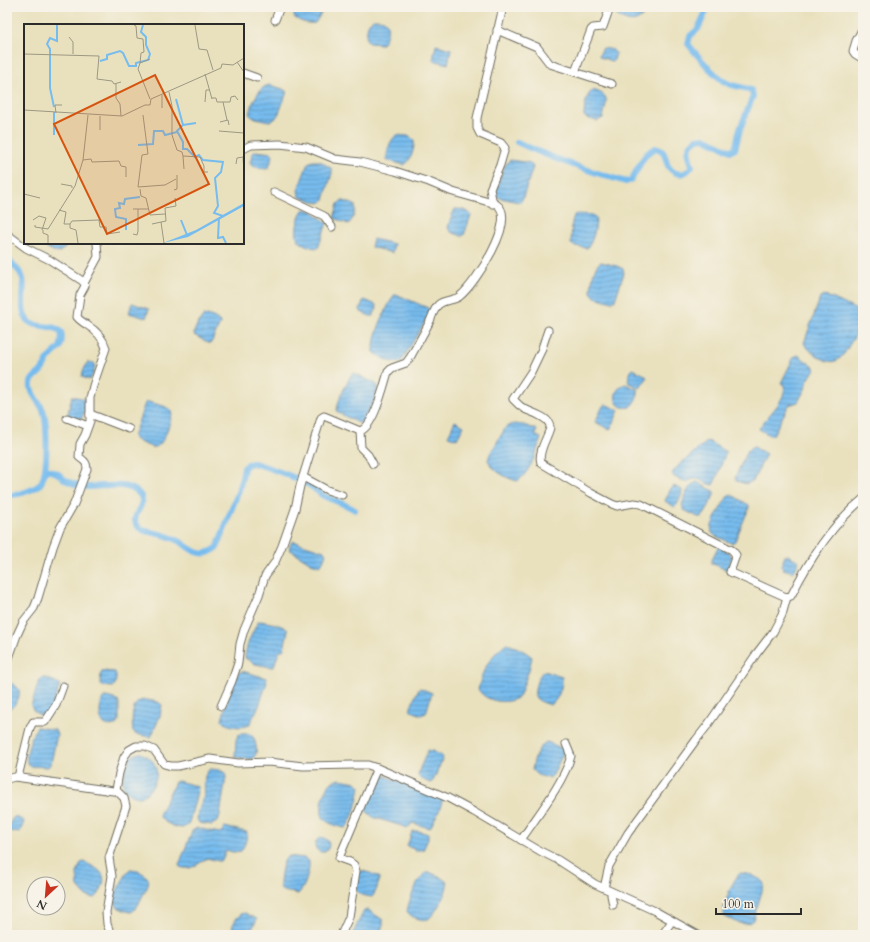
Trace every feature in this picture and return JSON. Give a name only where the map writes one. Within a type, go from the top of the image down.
[{"type":"street","points":[[276,20],[280,7]]},
{"type":"street","points":[[494,204],[490,189],[505,148],[501,142],[480,134],[477,128],[477,118],[503,7]]},
{"type":"street","points":[[575,72],[591,30],[593,28],[603,27],[610,7]]},
{"type":"street","points":[[863,28],[856,40],[853,51],[863,59]]},
{"type":"street","points":[[497,30],[537,47],[550,64],[612,84]]},
{"type":"street","points":[[244,73],[257,78]]},
{"type":"street","points":[[244,148],[251,145],[280,144],[306,148],[335,159],[360,162],[395,171],[500,207],[503,220],[500,233],[489,257],[476,278],[460,297],[447,300],[438,306],[406,363],[392,368],[388,372],[377,406],[369,422],[363,430],[360,431]]},
{"type":"street","points":[[274,192],[324,216],[332,227]]},
{"type":"street","points":[[7,234],[26,248],[50,260],[84,283]]},
{"type":"street","points":[[7,660],[23,622],[34,608],[60,528],[74,504],[87,469],[87,464],[79,457],[78,450],[88,426],[91,392],[106,348],[100,336],[94,330],[79,321],[77,317],[80,295],[85,286],[84,283],[98,258],[97,244]]},
{"type":"street","points":[[548,330],[541,351],[531,372],[513,399],[518,405],[547,420],[549,424],[549,431],[540,456],[541,463],[612,504],[617,506],[634,503],[641,504],[732,550],[736,554],[730,572],[787,597]]},
{"type":"street","points":[[90,414],[129,429]]},
{"type":"street","points":[[221,706],[238,663],[240,644],[244,630],[259,596],[265,576],[275,562],[282,546],[295,509],[300,486],[321,418],[324,416],[360,431]]},
{"type":"street","points":[[67,418],[88,426]]},
{"type":"street","points":[[360,431],[361,448],[368,454],[373,464]]},
{"type":"street","points":[[303,477],[327,490],[342,495]]},
{"type":"street","points":[[604,888],[609,866],[628,833],[707,726],[773,632],[782,615],[787,597],[791,596],[821,545],[836,524],[847,512],[863,500]]},
{"type":"street","points":[[18,777],[32,722],[45,722],[56,705],[63,686]]},
{"type":"street","points":[[521,840],[557,786],[567,768],[571,756],[566,744]]},
{"type":"street","points":[[116,790],[124,757],[129,750],[136,746],[145,746],[154,750],[164,764],[170,766],[178,766],[210,759],[238,763],[269,762],[304,766],[354,765],[377,768],[448,798],[558,860],[595,884],[644,905],[698,935]]},
{"type":"street","points":[[341,935],[349,917],[356,870],[354,865],[350,862],[339,858],[377,768]]},
{"type":"street","points":[[7,779],[18,777],[107,791],[116,790]]},
{"type":"street","points":[[111,935],[107,924],[106,912],[112,876],[109,858],[126,806],[124,798],[116,790]]},
{"type":"street","points":[[612,892],[611,895],[613,905]]},
{"type":"street","points":[[662,935],[672,920]]},
{"type":"water","points":[[295,7],[325,7],[315,23],[307,23],[294,17]]},
{"type":"water","points":[[617,7],[649,7],[642,17],[638,20],[630,22],[615,14]]},
{"type":"water","points":[[371,20],[384,20],[387,25],[386,36],[382,44],[369,43],[366,39],[368,25]]},
{"type":"water","points":[[436,45],[451,49],[448,64],[433,60]]},
{"type":"water","points":[[603,48],[613,50],[616,53],[614,60],[611,61],[600,57],[599,55]]},
{"type":"water","points":[[269,85],[283,89],[287,92],[279,113],[275,119],[269,121],[252,117],[249,114],[256,96],[265,86]]},
{"type":"water","points":[[593,90],[603,95],[606,100],[603,118],[597,121],[584,116],[587,98]]},
{"type":"water","points":[[397,135],[408,136],[414,140],[412,154],[409,161],[404,165],[387,160],[389,146]]},
{"type":"water","points":[[256,151],[271,153],[273,156],[269,167],[266,169],[252,166],[250,163],[253,153]]},
{"type":"water","points":[[510,160],[530,163],[533,167],[522,200],[519,202],[500,198],[496,195],[503,170],[507,162]]},
{"type":"water","points":[[320,161],[332,169],[324,200],[320,203],[300,197],[298,191],[308,163]]},
{"type":"water","points":[[341,201],[355,205],[354,216],[348,224],[334,218],[338,204]]},
{"type":"water","points":[[304,209],[312,211],[327,223],[318,248],[304,244],[299,241],[297,236],[300,215]]},
{"type":"water","points":[[455,209],[464,210],[471,215],[464,235],[462,236],[451,232],[448,228]]},
{"type":"water","points":[[574,215],[592,215],[596,218],[594,234],[587,248],[571,244],[572,222]]},
{"type":"water","points":[[373,239],[394,244],[392,253],[371,247]]},
{"type":"water","points":[[38,244],[67,244],[65,248],[58,253]]},
{"type":"water","points":[[601,262],[623,269],[624,273],[615,300],[612,302],[595,297],[591,292],[594,271]]},
{"type":"water","points":[[394,295],[398,295],[430,310],[429,315],[401,362],[387,360],[374,352],[377,331]]},
{"type":"water","points":[[824,296],[832,298],[863,313],[863,319],[855,337],[842,356],[838,360],[834,361],[824,360],[808,349],[804,343],[820,298]]},
{"type":"water","points":[[365,300],[376,305],[377,308],[373,316],[361,312],[360,309],[363,301]]},
{"type":"water","points":[[132,303],[149,309],[146,318],[129,313]]},
{"type":"water","points":[[207,315],[220,322],[211,343],[208,343],[194,335],[198,325],[204,316]]},
{"type":"water","points":[[798,355],[815,369],[798,402],[789,405],[773,435],[769,435],[759,429],[783,397],[784,385],[781,383],[794,357]]},
{"type":"water","points":[[88,362],[94,363],[95,365],[94,372],[89,380],[82,377],[83,371]]},
{"type":"water","points":[[633,369],[645,375],[647,378],[640,388],[629,383],[628,380]]},
{"type":"water","points":[[354,373],[378,386],[375,398],[363,421],[360,423],[337,412],[338,402],[351,375]]},
{"type":"water","points":[[626,384],[638,390],[638,395],[630,407],[620,406],[617,403],[616,398],[618,390],[621,386]]},
{"type":"water","points":[[72,396],[85,399],[85,410],[80,420],[69,416],[68,413]]},
{"type":"water","points":[[148,402],[164,406],[172,411],[170,422],[164,438],[158,446],[154,447],[140,443],[133,437],[145,403]]},
{"type":"water","points":[[605,404],[619,410],[611,428],[609,429],[595,422]]},
{"type":"water","points":[[455,421],[464,426],[457,439],[448,436]]},
{"type":"water","points":[[514,424],[524,425],[537,430],[535,435],[541,438],[529,468],[517,481],[500,474],[493,468],[488,460],[506,427]]},
{"type":"water","points":[[708,441],[726,452],[713,485],[697,479],[687,482],[674,477],[672,473],[679,465]]},
{"type":"water","points":[[751,447],[754,447],[766,454],[753,481],[746,484],[737,481],[735,478],[747,451]]},
{"type":"water","points":[[697,482],[715,493],[702,517],[698,517],[684,510],[682,505],[685,495],[691,486]]},
{"type":"water","points":[[674,486],[682,490],[680,499],[675,507],[665,501],[671,488]]},
{"type":"water","points":[[732,495],[749,505],[749,508],[735,541],[732,543],[715,536],[711,530],[720,509],[728,496]]},
{"type":"water","points":[[293,541],[324,551],[326,553],[322,564],[320,566],[311,563],[289,549]]},
{"type":"water","points":[[718,547],[730,553],[731,561],[727,570],[711,563]]},
{"type":"water","points":[[788,555],[799,561],[793,572],[783,569],[781,566],[785,556]]},
{"type":"water","points":[[261,621],[279,625],[288,630],[284,649],[279,652],[274,666],[272,667],[255,664],[245,658],[246,649],[251,635],[258,622]]},
{"type":"water","points":[[505,644],[519,649],[532,657],[519,697],[509,701],[497,701],[486,697],[478,689],[483,672],[488,663]]},
{"type":"water","points":[[103,671],[115,672],[116,680],[113,687],[102,686],[100,684],[101,673]]},
{"type":"water","points":[[242,671],[266,678],[267,682],[259,706],[249,725],[239,727],[222,721],[236,676]]},
{"type":"water","points":[[544,671],[562,677],[560,692],[554,703],[551,705],[539,700],[535,696],[535,688]]},
{"type":"water","points":[[42,678],[46,678],[60,684],[56,697],[45,716],[37,713],[31,706],[38,684]]},
{"type":"water","points":[[7,681],[17,687],[19,691],[19,698],[8,710]]},
{"type":"water","points":[[420,688],[432,693],[426,713],[421,715],[410,710]]},
{"type":"water","points":[[106,697],[119,702],[118,724],[111,726],[106,725],[101,718],[101,703],[103,698]]},
{"type":"water","points":[[148,700],[158,702],[162,705],[160,716],[151,737],[135,734],[133,732],[132,716],[134,708],[138,702]]},
{"type":"water","points":[[37,727],[55,730],[57,735],[51,763],[48,767],[31,766],[27,763],[29,744]]},
{"type":"water","points":[[250,734],[254,738],[256,755],[252,759],[235,757],[236,740],[238,735]]},
{"type":"water","points":[[547,742],[563,749],[564,751],[553,775],[549,778],[537,775],[532,770],[535,758],[541,746]]},
{"type":"water","points":[[428,750],[442,756],[443,758],[433,781],[430,783],[420,778],[418,775]]},
{"type":"water","points":[[140,753],[148,757],[153,762],[157,774],[152,787],[141,797],[130,794],[126,791],[123,784],[124,774],[130,758]]},
{"type":"water","points":[[210,769],[220,770],[225,773],[226,777],[220,815],[218,821],[212,825],[199,823],[197,819],[204,797],[205,778]]},
{"type":"water","points":[[383,775],[443,799],[439,811],[430,828],[412,823],[408,828],[373,817],[363,808],[378,777]]},
{"type":"water","points":[[340,779],[356,782],[360,786],[351,821],[345,828],[326,821],[322,815],[323,800],[328,786],[333,781]]},
{"type":"water","points":[[178,781],[196,786],[198,788],[188,825],[182,828],[169,824],[159,815],[175,782]]},
{"type":"water","points":[[14,817],[23,820],[24,822],[20,832],[9,831],[8,829]]},
{"type":"water","points":[[224,827],[247,832],[246,842],[241,851],[233,852],[226,850],[222,860],[219,861],[207,858],[197,865],[188,868],[180,867],[179,865],[192,831],[197,828],[219,833],[222,832]]},
{"type":"water","points":[[414,831],[428,834],[428,839],[423,850],[416,850],[407,846],[412,832]]},
{"type":"water","points":[[319,838],[325,838],[329,842],[329,848],[325,852],[319,852],[315,848],[315,842]]},
{"type":"water","points":[[288,856],[304,858],[309,861],[309,870],[303,888],[298,894],[280,889],[282,866]]},
{"type":"water","points":[[84,862],[93,866],[102,874],[103,882],[101,890],[95,898],[86,896],[78,887],[77,873],[81,863]]},
{"type":"water","points":[[130,869],[142,873],[148,878],[149,881],[139,904],[131,912],[117,906],[114,900],[117,891]]},
{"type":"water","points":[[362,871],[379,877],[377,888],[372,897],[361,895],[356,890],[359,872]]},
{"type":"water","points":[[428,872],[439,876],[447,882],[446,891],[437,909],[429,918],[426,920],[418,919],[413,917],[407,911],[417,883],[424,874]]},
{"type":"water","points":[[741,873],[752,875],[763,881],[764,885],[753,920],[743,924],[735,922],[723,915],[729,892],[735,880]]},
{"type":"water","points":[[368,910],[383,920],[383,925],[379,935],[352,935],[364,911]]},
{"type":"water","points":[[245,913],[257,919],[249,935],[231,935],[235,921],[239,916]]},
{"type":"waterway","points":[[517,142],[544,154],[598,174],[626,182],[631,180],[644,158],[655,148],[662,151],[667,164],[672,171],[679,174],[686,172],[692,166],[688,152],[691,144],[697,139],[704,138],[731,151],[735,149],[740,129],[753,96],[751,90],[723,81],[706,65],[688,44],[690,36],[698,29],[708,7]]},
{"type":"waterway","points":[[7,257],[23,279],[23,307],[26,318],[33,324],[58,329],[61,332],[62,337],[60,347],[49,358],[31,382],[31,390],[43,410],[46,426],[46,458],[41,483],[30,490],[7,495]]},
{"type":"waterway","points":[[45,469],[57,473],[64,479],[81,486],[119,486],[131,488],[136,491],[142,499],[135,520],[138,527],[145,531],[161,534],[175,539],[192,550],[202,553],[209,552],[217,548],[240,487],[244,468],[248,464],[254,463],[296,478],[311,486],[324,496],[355,510]]}]
